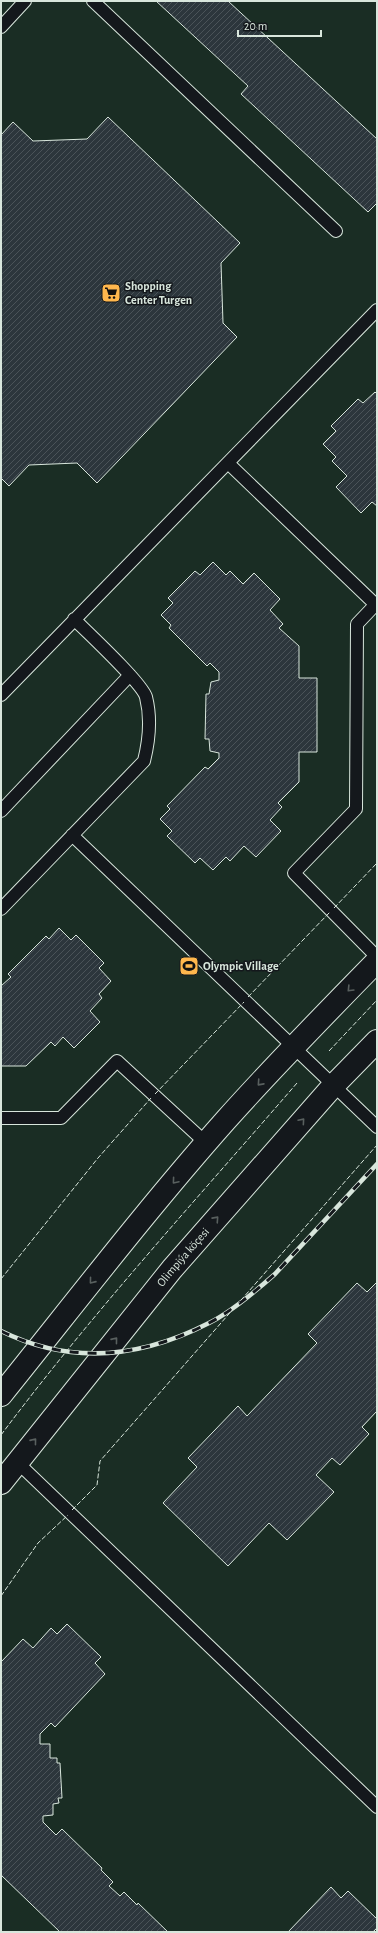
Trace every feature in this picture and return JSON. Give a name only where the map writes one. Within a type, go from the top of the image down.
[{"type":"street","points":[[1,1395],[129,1235],[206,1143],[294,1046],[377,961]]},
{"type":"street","name":"Olimpiýa köçesi","points":[[1,1483],[172,1269],[333,1086],[377,1041]]},
{"type":"lane","points":[[1,27],[25,1]]},
{"type":"lane","points":[[93,1],[336,231]]},
{"type":"lane","points":[[1,695],[377,310]]},
{"type":"lane","points":[[228,462],[377,604],[357,624],[356,809],[294,873],[377,957]]},
{"type":"lane","points":[[1,909],[144,761],[148,745],[146,696],[130,675],[74,619]]},
{"type":"lane","points":[[1,811],[130,675]]},
{"type":"lane","points":[[72,835],[377,1127]]},
{"type":"lane","points":[[1,1118],[61,1118],[117,1061],[206,1143]]},
{"type":"lane","points":[[17,1462],[377,1807]]},
{"type":"green space","name":"Olympic Village","points":[[1,1],[377,1],[377,1932],[1,1932]]},
{"type":"building","points":[[156,1],[228,1],[377,139],[377,203],[368,212],[241,94],[248,86]]},
{"type":"building","name":"Shopping Center Turgen","points":[[108,117],[240,243],[221,263],[223,323],[237,337],[97,483],[77,463],[29,465],[9,486],[1,478],[1,135],[13,122],[33,141],[87,139]]},
{"type":"building","points":[[375,392],[377,394],[377,506],[372,502],[361,513],[336,487],[347,476],[332,461],[336,457],[323,444],[336,431],[331,426],[358,399],[363,403]]},
{"type":"building","points":[[213,562],[226,575],[230,571],[243,584],[254,573],[280,599],[270,610],[283,624],[279,628],[299,646],[299,678],[317,678],[317,752],[299,752],[299,782],[278,803],[282,807],[270,820],[281,831],[256,857],[244,846],[230,861],[226,857],[213,870],[200,858],[195,863],[167,836],[172,831],[160,819],[170,809],[167,806],[205,767],[208,769],[219,758],[219,753],[210,751],[209,739],[205,739],[206,694],[209,694],[211,682],[219,680],[219,672],[210,663],[207,666],[169,628],[171,625],[161,615],[173,603],[168,598],[195,571],[200,575]]},
{"type":"building","points":[[59,928],[71,940],[76,935],[104,963],[99,968],[111,981],[99,994],[102,998],[90,1011],[100,1022],[74,1048],[63,1037],[55,1046],[51,1042],[26,1066],[1,1066],[1,986],[11,977],[8,974],[46,936],[49,939]]},
{"type":"building","points":[[377,1282],[377,1411],[362,1427],[369,1434],[340,1465],[332,1458],[316,1475],[334,1492],[287,1540],[269,1523],[228,1566],[163,1503],[197,1467],[188,1458],[238,1406],[247,1416],[317,1343],[308,1334],[357,1283],[367,1292]]},
{"type":"building","points":[[67,1624],[101,1657],[95,1663],[105,1674],[55,1727],[51,1723],[40,1734],[40,1744],[50,1744],[50,1758],[57,1758],[57,1763],[60,1763],[62,1798],[58,1798],[59,1803],[53,1804],[53,1815],[43,1816],[43,1822],[56,1835],[62,1829],[102,1868],[101,1870],[113,1882],[109,1886],[120,1896],[124,1892],[137,1905],[138,1903],[168,1932],[60,1932],[1,1875],[1,1662],[23,1639],[33,1648],[51,1628],[57,1634]]},
{"type":"building","points":[[331,1887],[341,1898],[348,1891],[377,1919],[377,1928],[373,1932],[288,1932]]},
{"type":"railway","points":[[1,1331],[27,1342],[53,1349],[79,1353],[105,1353],[131,1350],[158,1344],[183,1335],[209,1323],[225,1313],[275,1274],[377,1164]]},
{"type":"fence","points":[[334,908],[377,863]]},
{"type":"fence","points":[[248,997],[330,912]]},
{"type":"fence","points":[[329,1051],[377,1000]]},
{"type":"fence","points":[[155,1094],[244,1002]]},
{"type":"fence","points":[[1,1435],[72,1344],[297,1083]]},
{"type":"fence","points":[[1,1279],[98,1158],[151,1098]]},
{"type":"fence","points":[[72,1510],[97,1485],[100,1461],[377,1145]]},
{"type":"fence","points":[[1,1596],[38,1543],[68,1515]]},
{"type":"place","name":"Shopping Center Turgen","points":[[111,293]]},
{"type":"place","name":"Olympic Village","points":[[189,966]]}]
